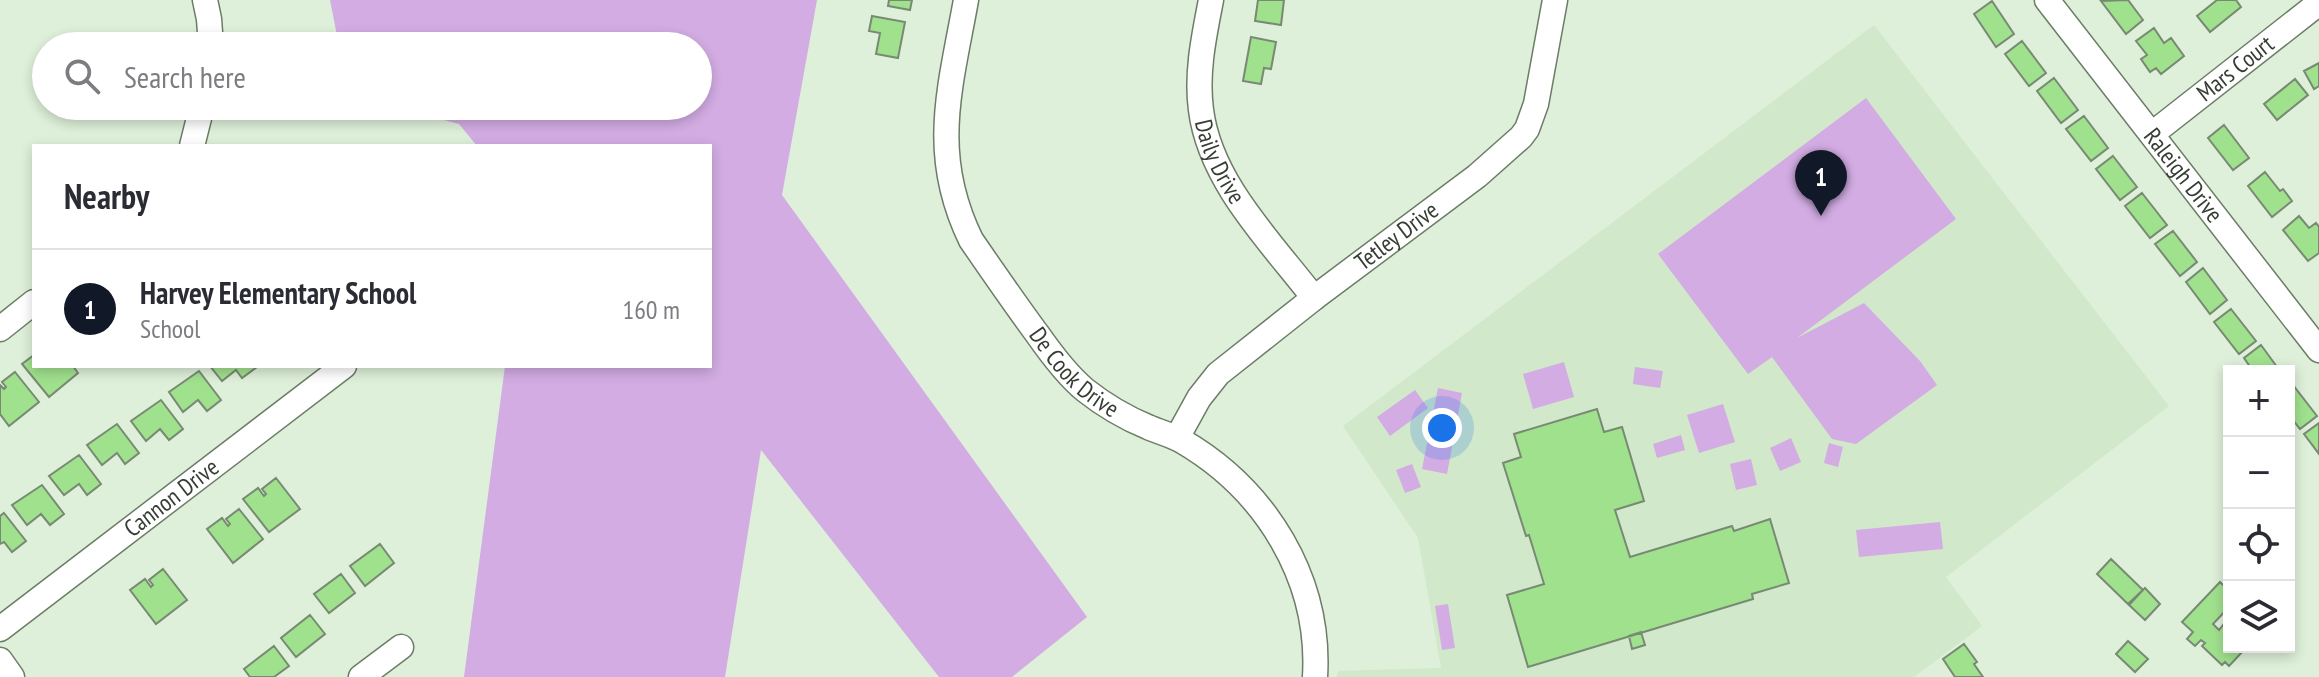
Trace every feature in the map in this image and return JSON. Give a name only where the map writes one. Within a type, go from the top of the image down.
[{"type":"street","points":[[205,0],[210,32]]},
{"type":"street","name":"De Cook Drive","points":[[966,0],[945,129],[949,178],[971,240],[1051,353],[1075,380],[1124,416],[1177,438],[1218,464],[1233,476],[1275,529],[1304,585],[1313,620],[1315,677]]},
{"type":"street","name":"Daily Drive","points":[[1211,0],[1200,62],[1201,111],[1206,135],[1229,184],[1249,215],[1314,298]]},
{"type":"street","name":"Tetley Drive","points":[[1177,438],[1199,398],[1218,374],[1477,176],[1521,137],[1536,104],[1555,0]]},
{"type":"street","name":"Raleigh Drive","points":[[2047,0],[2314,335]]},
{"type":"street","name":"Mars Court","points":[[2152,134],[2319,3]]},
{"type":"street","points":[[192,144],[198,120]]},
{"type":"street","points":[[0,329],[32,304]]},
{"type":"street","name":"Cannon Drive","points":[[0,629],[341,368]]},
{"type":"street","points":[[361,677],[401,647]]},
{"type":"street","points":[[0,660],[12,677]]},
{"type":"shaded area","points":[[330,0],[817,0],[782,195],[1087,617],[1012,677],[939,677],[761,450],[725,677],[464,677],[505,368],[712,368],[712,144],[475,144],[459,124],[444,120],[712,120],[712,32],[336,32]]},
{"type":"shaded area","points":[[1874,25],[2169,406],[1946,577],[1982,626],[1914,677],[1337,677],[1338,671],[1441,668],[1418,538],[1343,426]]},
{"type":"shaded area","points":[[1866,98],[1956,219],[1797,338],[1864,303],[1920,361],[1937,385],[1856,444],[1832,439],[1772,357],[1748,374],[1658,254]]},
{"type":"shaded area","points":[[1564,362],[1574,397],[1533,409],[1523,374]]},
{"type":"shaded area","points":[[1635,367],[1663,371],[1660,388],[1633,384]]},
{"type":"shaded area","points":[[1438,388],[1462,393],[1447,474],[1422,469]]},
{"type":"shaded area","points":[[1415,390],[1428,408],[1390,436],[1377,417]]},
{"type":"shaded area","points":[[1723,404],[1735,442],[1699,453],[1687,415]]},
{"type":"shaded area","points":[[1681,435],[1685,450],[1657,458],[1653,444]]},
{"type":"shaded area","points":[[1791,438],[1801,462],[1780,471],[1770,448]]},
{"type":"shaded area","points":[[1829,443],[1843,447],[1838,467],[1824,463]]},
{"type":"shaded area","points":[[1751,459],[1757,485],[1736,490],[1730,464]]},
{"type":"shaded area","points":[[1412,464],[1421,487],[1405,493],[1396,470]]},
{"type":"shaded area","points":[[1940,522],[1943,549],[1859,557],[1856,530]]},
{"type":"shaded area","points":[[1448,604],[1455,648],[1442,650],[1435,606]]},
{"type":"building","points":[[889,0],[912,0],[910,10],[888,6]]},
{"type":"building","points":[[1258,0],[1284,0],[1281,25],[1255,21]]},
{"type":"building","points":[[2128,0],[2143,20],[2126,34],[2101,1]]},
{"type":"building","points":[[2217,0],[2236,0],[2241,7],[2210,32],[2197,16]]},
{"type":"building","points":[[1992,1],[2014,34],[1996,47],[1974,14]]},
{"type":"building","points":[[872,16],[905,22],[898,58],[876,54],[880,33],[869,31]]},
{"type":"building","points":[[2154,28],[2164,43],[2171,38],[2184,56],[2161,74],[2156,68],[2150,72],[2141,59],[2147,55],[2136,41]]},
{"type":"building","points":[[1251,37],[1276,42],[1271,69],[1264,68],[1261,84],[1243,81]]},
{"type":"building","points":[[2022,41],[2046,73],[2029,86],[2005,54]]},
{"type":"building","points":[[2319,63],[2319,86],[2314,89],[2304,71]]},
{"type":"building","points":[[2054,78],[2078,110],[2061,123],[2037,91]]},
{"type":"building","points":[[2295,79],[2308,95],[2277,120],[2264,104]]},
{"type":"building","points":[[2084,116],[2108,148],[2091,161],[2066,129]]},
{"type":"building","points":[[2224,125],[2249,158],[2233,170],[2208,138]]},
{"type":"building","points":[[2113,156],[2137,187],[2120,200],[2096,169]]},
{"type":"building","points":[[2265,172],[2292,201],[2272,217],[2248,186]]},
{"type":"building","points":[[2142,193],[2167,225],[2150,238],[2125,206]]},
{"type":"building","points":[[2299,216],[2309,228],[2316,223],[2319,227],[2319,253],[2308,261],[2283,230]]},
{"type":"building","points":[[2173,231],[2197,262],[2180,276],[2155,244]]},
{"type":"building","points":[[2203,268],[2227,300],[2210,314],[2186,282]]},
{"type":"building","points":[[2231,309],[2256,341],[2239,354],[2214,322]]},
{"type":"building","points":[[2261,345],[2276,365],[2249,365],[2244,358]]},
{"type":"building","points":[[32,356],[32,368],[74,368],[78,373],[49,397],[22,364]]},
{"type":"building","points":[[212,368],[256,368],[242,378],[236,370],[222,381]]},
{"type":"building","points":[[199,371],[221,400],[207,411],[198,400],[183,412],[169,392]]},
{"type":"building","points":[[15,372],[39,402],[9,426],[0,414],[0,385],[4,389],[6,387],[2,382]]},
{"type":"building","points":[[2295,388],[2317,416],[2300,429],[2295,423]]},
{"type":"building","points":[[161,400],[183,429],[169,440],[160,429],[146,441],[131,421]]},
{"type":"building","points":[[1597,409],[1604,432],[1622,427],[1644,501],[1615,510],[1630,557],[1732,526],[1734,531],[1770,519],[1789,583],[1752,594],[1753,599],[1528,667],[1507,595],[1544,584],[1503,463],[1521,457],[1514,434]]},
{"type":"building","points":[[2319,423],[2319,454],[2304,434]]},
{"type":"building","points":[[117,424],[139,453],[125,464],[117,453],[102,465],[87,445]]},
{"type":"building","points":[[79,455],[101,484],[87,495],[79,484],[64,495],[49,476]]},
{"type":"building","points":[[276,478],[300,509],[269,532],[243,499],[258,488],[264,496],[266,494],[262,489]]},
{"type":"building","points":[[42,485],[64,514],[50,525],[41,514],[27,525],[12,505]]},
{"type":"building","points":[[239,509],[263,539],[233,563],[207,529],[222,518],[228,526],[230,524],[226,519]]},
{"type":"building","points":[[4,513],[26,541],[12,552],[4,542],[0,544],[0,516]]},
{"type":"building","points":[[380,544],[394,563],[365,586],[350,566]]},
{"type":"building","points":[[2111,559],[2143,590],[2129,605],[2097,574]]},
{"type":"building","points":[[163,569],[187,600],[156,624],[130,590],[145,579],[151,587],[153,585],[149,580]]},
{"type":"building","points":[[341,574],[355,593],[329,613],[314,594]]},
{"type":"building","points":[[2220,582],[2223,585],[2223,613],[2213,624],[2219,630],[2223,625],[2223,653],[2241,653],[2229,666],[2225,662],[2222,665],[2202,646],[2205,643],[2201,640],[2195,646],[2187,639],[2193,632],[2182,622]]},
{"type":"building","points":[[2145,588],[2160,604],[2145,620],[2128,604]]},
{"type":"building","points":[[310,615],[325,634],[296,657],[281,638]]},
{"type":"building","points":[[1641,632],[1645,645],[1632,649],[1629,636]]},
{"type":"building","points":[[2128,641],[2148,659],[2135,672],[2116,654]]},
{"type":"building","points":[[1964,644],[1983,677],[1955,677],[1943,659]]},
{"type":"building","points":[[274,646],[289,666],[274,677],[250,677],[244,669]]},
{"type":"place","name":"Harvey Elementary School","points":[[1821,216]]}]
